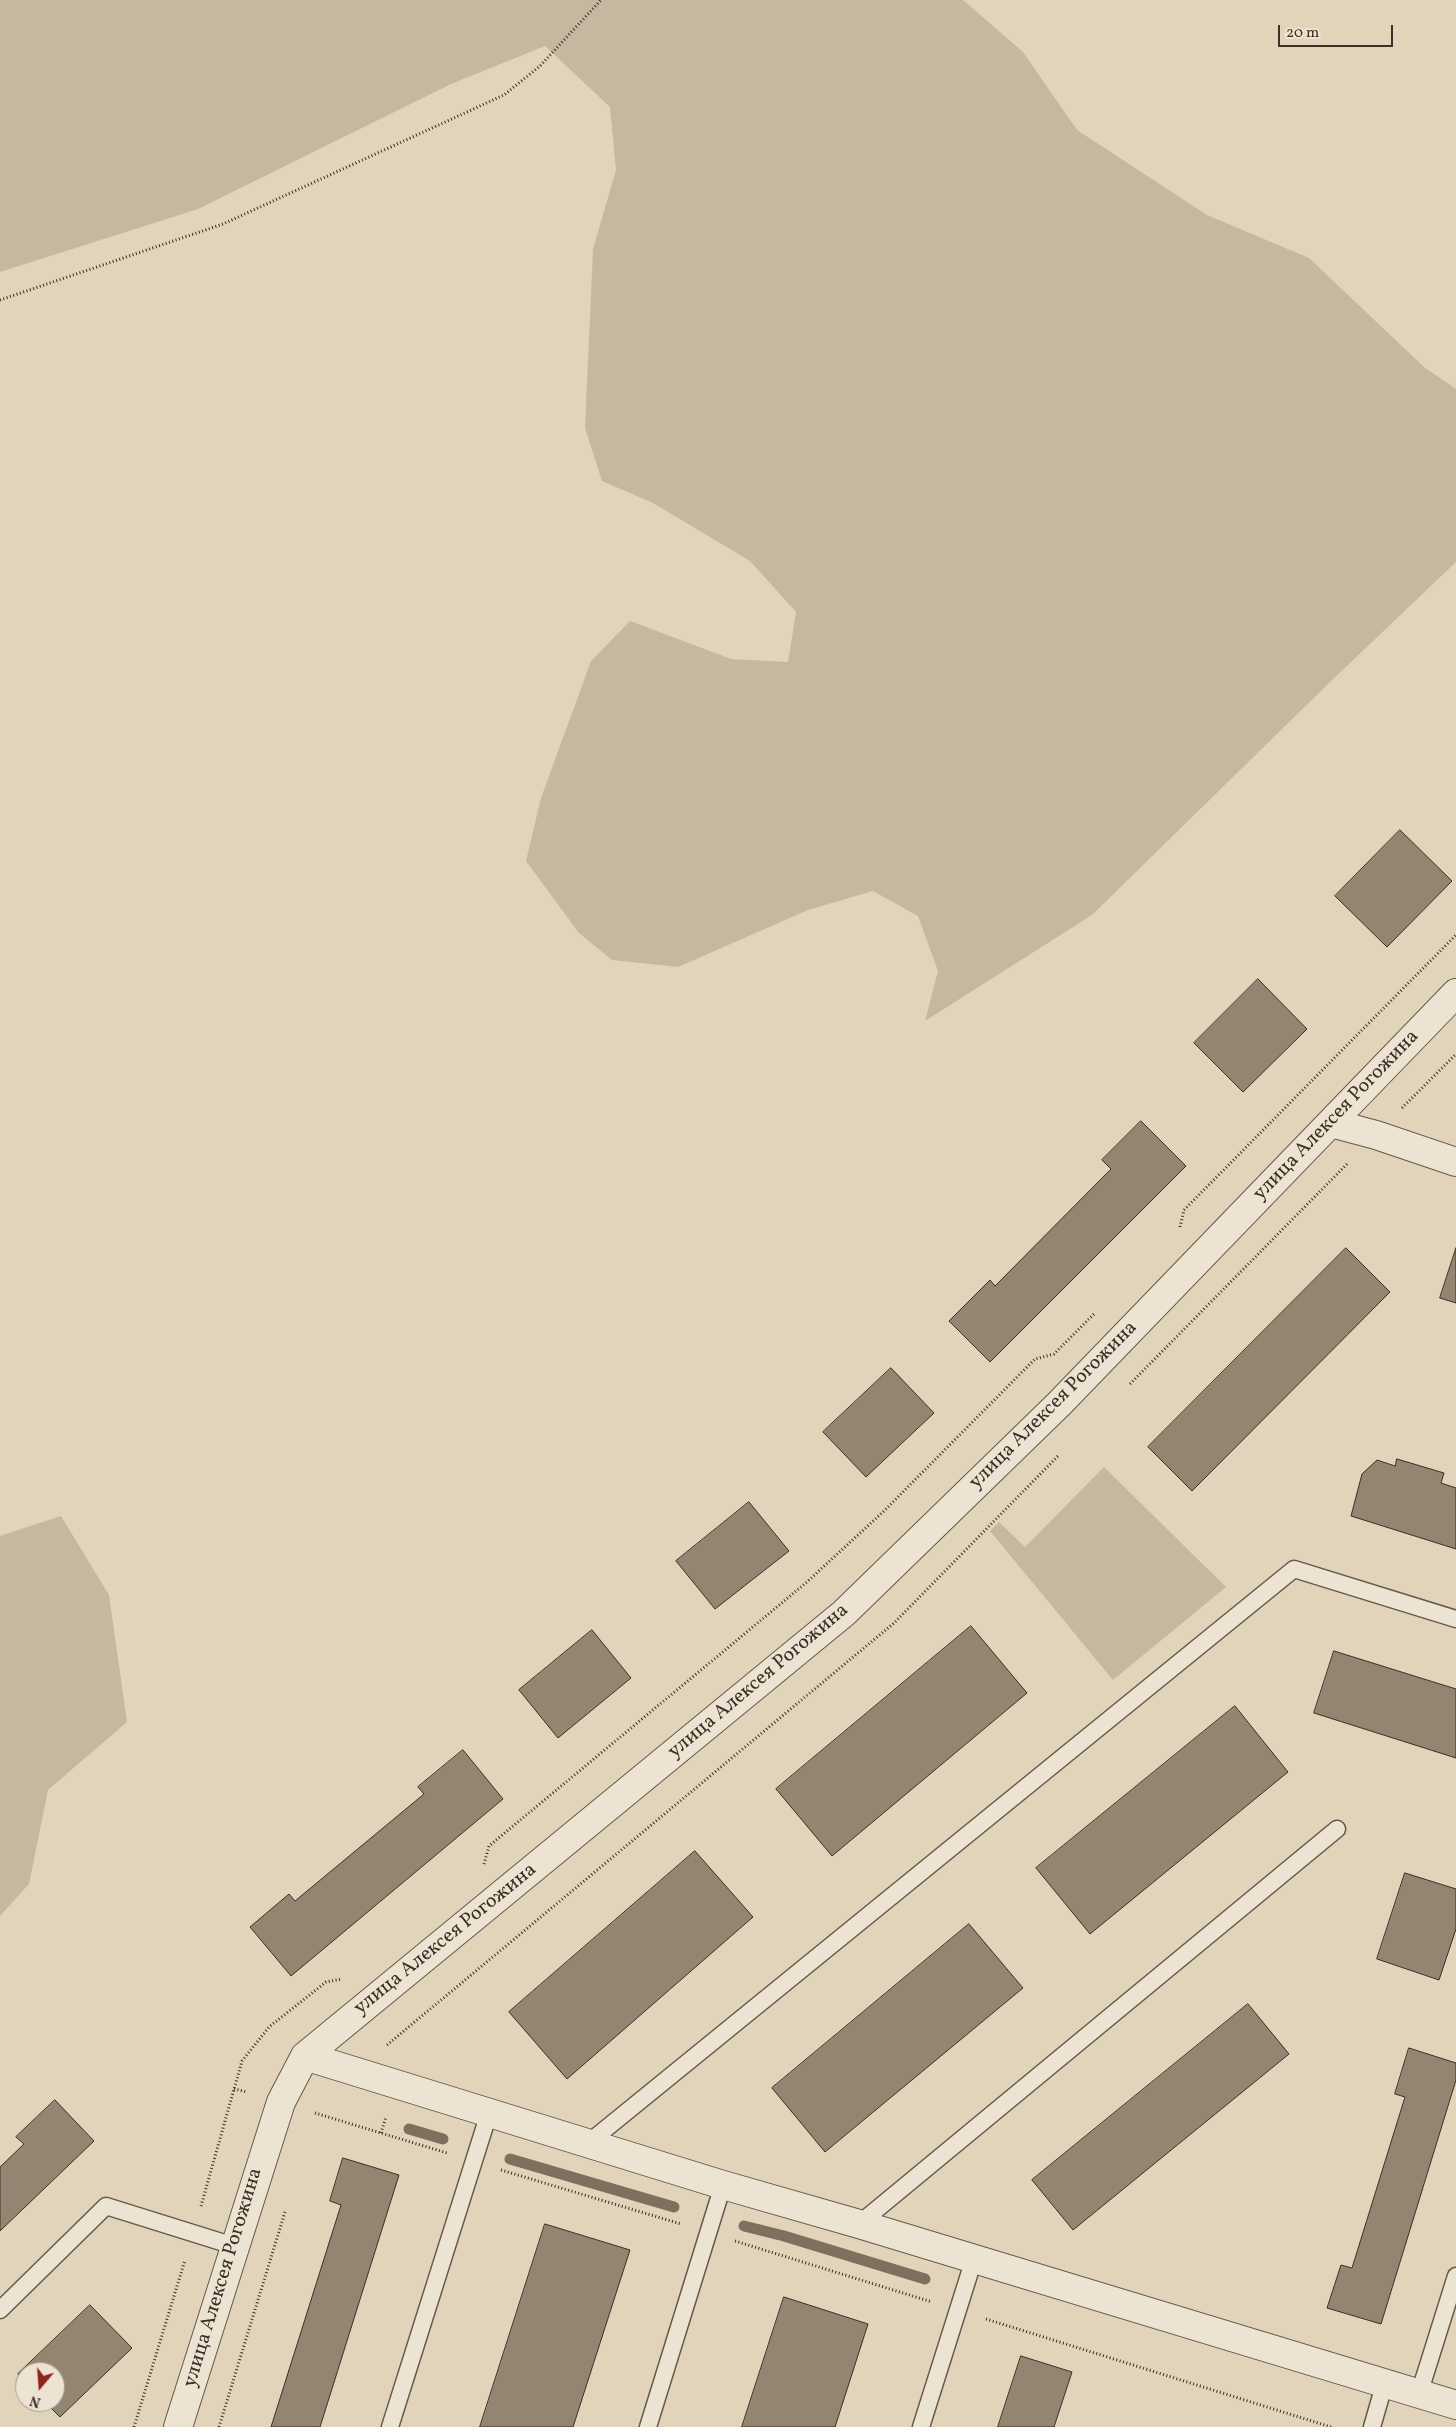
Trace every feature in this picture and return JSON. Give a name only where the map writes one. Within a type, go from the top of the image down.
[{"type":"street","name":"улица Алексея Рогожина","points":[[178,2427],[281,2102],[305,2056],[844,1612],[1059,1404],[1456,993]]},
{"type":"street","points":[[1331,1123],[1376,1135],[1456,1162]]},
{"type":"street","points":[[305,2056],[587,2144],[859,2224],[1456,2405]]},
{"type":"lane","points":[[587,2144],[1294,1569],[1456,1619]]},
{"type":"lane","points":[[859,2224],[1337,1829]]},
{"type":"lane","points":[[390,2427],[489,2113]]},
{"type":"lane","points":[[648,2427],[723,2185]]},
{"type":"lane","points":[[0,2310],[106,2206],[234,2246]]},
{"type":"lane","points":[[921,2427],[974,2259]]},
{"type":"lane","points":[[1419,2394],[1456,2276]]},
{"type":"lane","points":[[1372,2427],[1385,2382]]},
{"type":"path","points":[[0,300],[222,224],[504,95],[540,66],[601,0]]},
{"type":"path","points":[[1180,1229],[1184,1210],[1456,935]]},
{"type":"path","points":[[483,1867],[489,1846],[807,1582],[886,1510],[1035,1359],[1054,1354],[1096,1313]]},
{"type":"path","points":[[134,2427],[193,2234],[242,2061],[269,2027],[326,1982],[346,1979]]},
{"type":"path","points":[[178,2256],[185,2259]]},
{"type":"shaded area","points":[[0,0],[963,0],[1023,52],[1077,130],[1207,215],[1309,258],[1424,367],[1456,389],[1456,562],[1328,684],[1092,915],[925,1021],[938,971],[918,916],[873,891],[808,910],[678,967],[612,960],[579,933],[526,861],[541,798],[591,661],[630,621],[731,659],[788,662],[796,612],[750,561],[653,503],[602,481],[585,428],[593,249],[616,170],[610,107],[545,46],[451,84],[198,209],[0,272]]},
{"type":"shaded area","points":[[1104,1467],[1226,1587],[1113,1680],[990,1531],[999,1522],[1025,1547]]},
{"type":"shaded area","points":[[61,1516],[109,1595],[127,1722],[48,1790],[29,1884],[0,1916],[0,1536]]},
{"type":"building","points":[[1400,830],[1452,881],[1387,947],[1335,896]]},
{"type":"building","points":[[1258,979],[1307,1029],[1243,1092],[1194,1043]]},
{"type":"building","points":[[1141,1121],[1186,1166],[990,1362],[949,1321],[990,1280],[995,1286],[1111,1169],[1102,1160]]},
{"type":"building","points":[[1346,1248],[1390,1292],[1192,1491],[1148,1447]]},
{"type":"building","points":[[1456,1248],[1456,1303],[1440,1298]]},
{"type":"building","points":[[891,1368],[934,1413],[866,1477],[823,1432]]},
{"type":"building","points":[[1397,1459],[1444,1473],[1441,1483],[1456,1488],[1456,1549],[1351,1516],[1362,1474],[1377,1460],[1395,1466]]},
{"type":"building","points":[[749,1502],[789,1551],[715,1609],[676,1561]]},
{"type":"building","points":[[971,1626],[1027,1693],[832,1856],[776,1789]]},
{"type":"building","points":[[592,1630],[631,1678],[558,1738],[519,1690]]},
{"type":"building","points":[[1334,1651],[1456,1689],[1456,1758],[1314,1713]]},
{"type":"building","points":[[1235,1706],[1288,1772],[1090,1934],[1036,1868]]},
{"type":"building","points":[[463,1750],[503,1799],[291,1976],[250,1927],[289,1894],[295,1901],[424,1794],[418,1787]]},
{"type":"building","points":[[695,1851],[753,1917],[567,2079],[509,2012]]},
{"type":"building","points":[[1405,1873],[1456,1889],[1456,1929],[1439,1980],[1377,1959]]},
{"type":"building","points":[[969,1924],[1023,1988],[825,2152],[772,2088]]},
{"type":"building","points":[[1248,2004],[1289,2054],[1073,2230],[1032,2180]]},
{"type":"building","points":[[1409,2048],[1456,2063],[1456,2080],[1381,2324],[1327,2308],[1341,2265],[1352,2268],[1405,2097],[1395,2094]]},
{"type":"building","points":[[55,2100],[94,2141],[0,2231],[0,2167],[24,2144],[16,2137]]},
{"type":"building","points":[[343,2158],[399,2175],[320,2427],[271,2427],[341,2205],[330,2201]]},
{"type":"building","points":[[545,2224],[630,2250],[573,2427],[480,2427]]},
{"type":"building","points":[[784,2297],[868,2324],[835,2427],[742,2427]]},
{"type":"building","points":[[90,2305],[132,2348],[60,2417],[55,2412],[65,2412],[65,2362],[31,2362]]},
{"type":"building","points":[[1021,2356],[1072,2372],[1054,2427],[998,2427]]},
{"type":"waterway","points":[[409,2129],[443,2139]]},
{"type":"waterway","points":[[510,2159],[674,2207]]},
{"type":"waterway","points":[[744,2226],[784,2236],[925,2279]]}]
